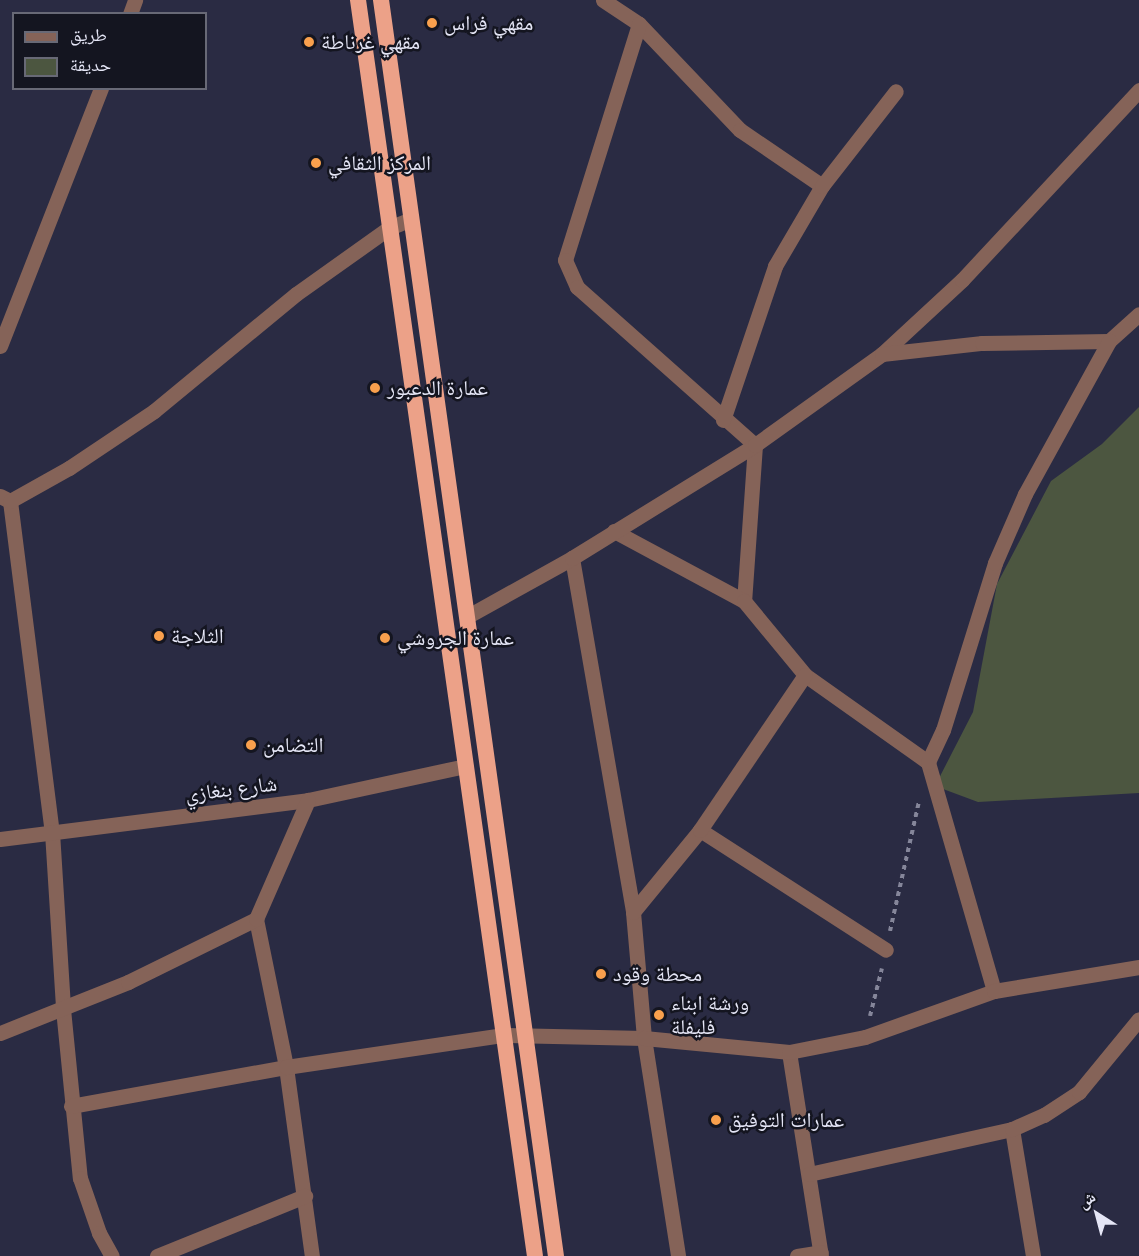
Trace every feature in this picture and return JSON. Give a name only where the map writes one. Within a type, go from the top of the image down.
[{"type":"highway","points":[[358,0],[535,1256]]},
{"type":"highway","points":[[381,0],[409,220],[468,616],[556,1256]]},
{"type":"street","points":[[603,0],[639,24],[740,130],[822,186]]},
{"type":"street","points":[[639,24],[565,260],[577,288],[723,420],[755,445]]},
{"type":"street","points":[[0,346],[100,90]]},
{"type":"street","points":[[468,616],[572,558],[755,445],[882,354],[962,280],[1139,90]]},
{"type":"street","points":[[723,420],[775,267],[822,186],[896,91]]},
{"type":"street","points":[[112,1256],[99,1233],[80,1178],[63,1009],[52,832],[5,499],[69,468],[154,411],[296,294],[389,228],[409,220]]},
{"type":"street","points":[[928,762],[943,730],[995,563],[1025,494],[1108,341],[1139,314]]},
{"type":"street","points":[[882,354],[982,343],[1108,341]]},
{"type":"street","points":[[744,601],[755,445]]},
{"type":"street","points":[[614,531],[744,601],[805,675],[928,762],[994,991]]},
{"type":"street","points":[[572,558],[633,912],[644,1038],[678,1256]]},
{"type":"street","points":[[633,912],[700,830],[805,675]]},
{"type":"street","name":"شارع بنغازي","points":[[0,839],[308,800],[465,766]]},
{"type":"street","points":[[308,800],[255,920],[286,1067],[312,1256]]},
{"type":"street","points":[[700,830],[886,950]]},
{"type":"street","points":[[0,1033],[63,1009],[255,920]]},
{"type":"street","points":[[71,1106],[286,1067],[504,1035],[644,1038],[789,1052],[865,1037],[994,991],[1139,967]]},
{"type":"street","points":[[809,1174],[1012,1129],[1064,1105],[1079,1092],[1139,1019]]},
{"type":"street","points":[[789,1052],[821,1254],[797,1256]]},
{"type":"street","points":[[1012,1129],[1033,1256]]},
{"type":"street","points":[[157,1256],[305,1196]]},
{"type":"path","points":[[865,1037],[921,795]]},
{"type":"green space","points":[[1139,407],[1139,793],[978,802],[935,786],[973,712],[997,584],[1051,481],[1102,444]]},
{"type":"place","name":"مقهي فراس","points":[[432,23]]},
{"type":"place","name":"مقهي غرناطة","points":[[309,42]]},
{"type":"place","name":"المركز الثقافي","points":[[316,163]]},
{"type":"place","name":"عمارة الدعبور","points":[[375,388]]},
{"type":"place","name":"الثلاجة","points":[[159,636]]},
{"type":"place","name":"عمارة الجروشي","points":[[385,638]]},
{"type":"place","name":"التضامن","points":[[251,745]]},
{"type":"place","name":"محطة وقود","points":[[601,974]]},
{"type":"place","name":"ورشة ابناء فليفلة","points":[[659,1015]]},
{"type":"place","name":"عمارات التوفيق","points":[[716,1120]]}]
